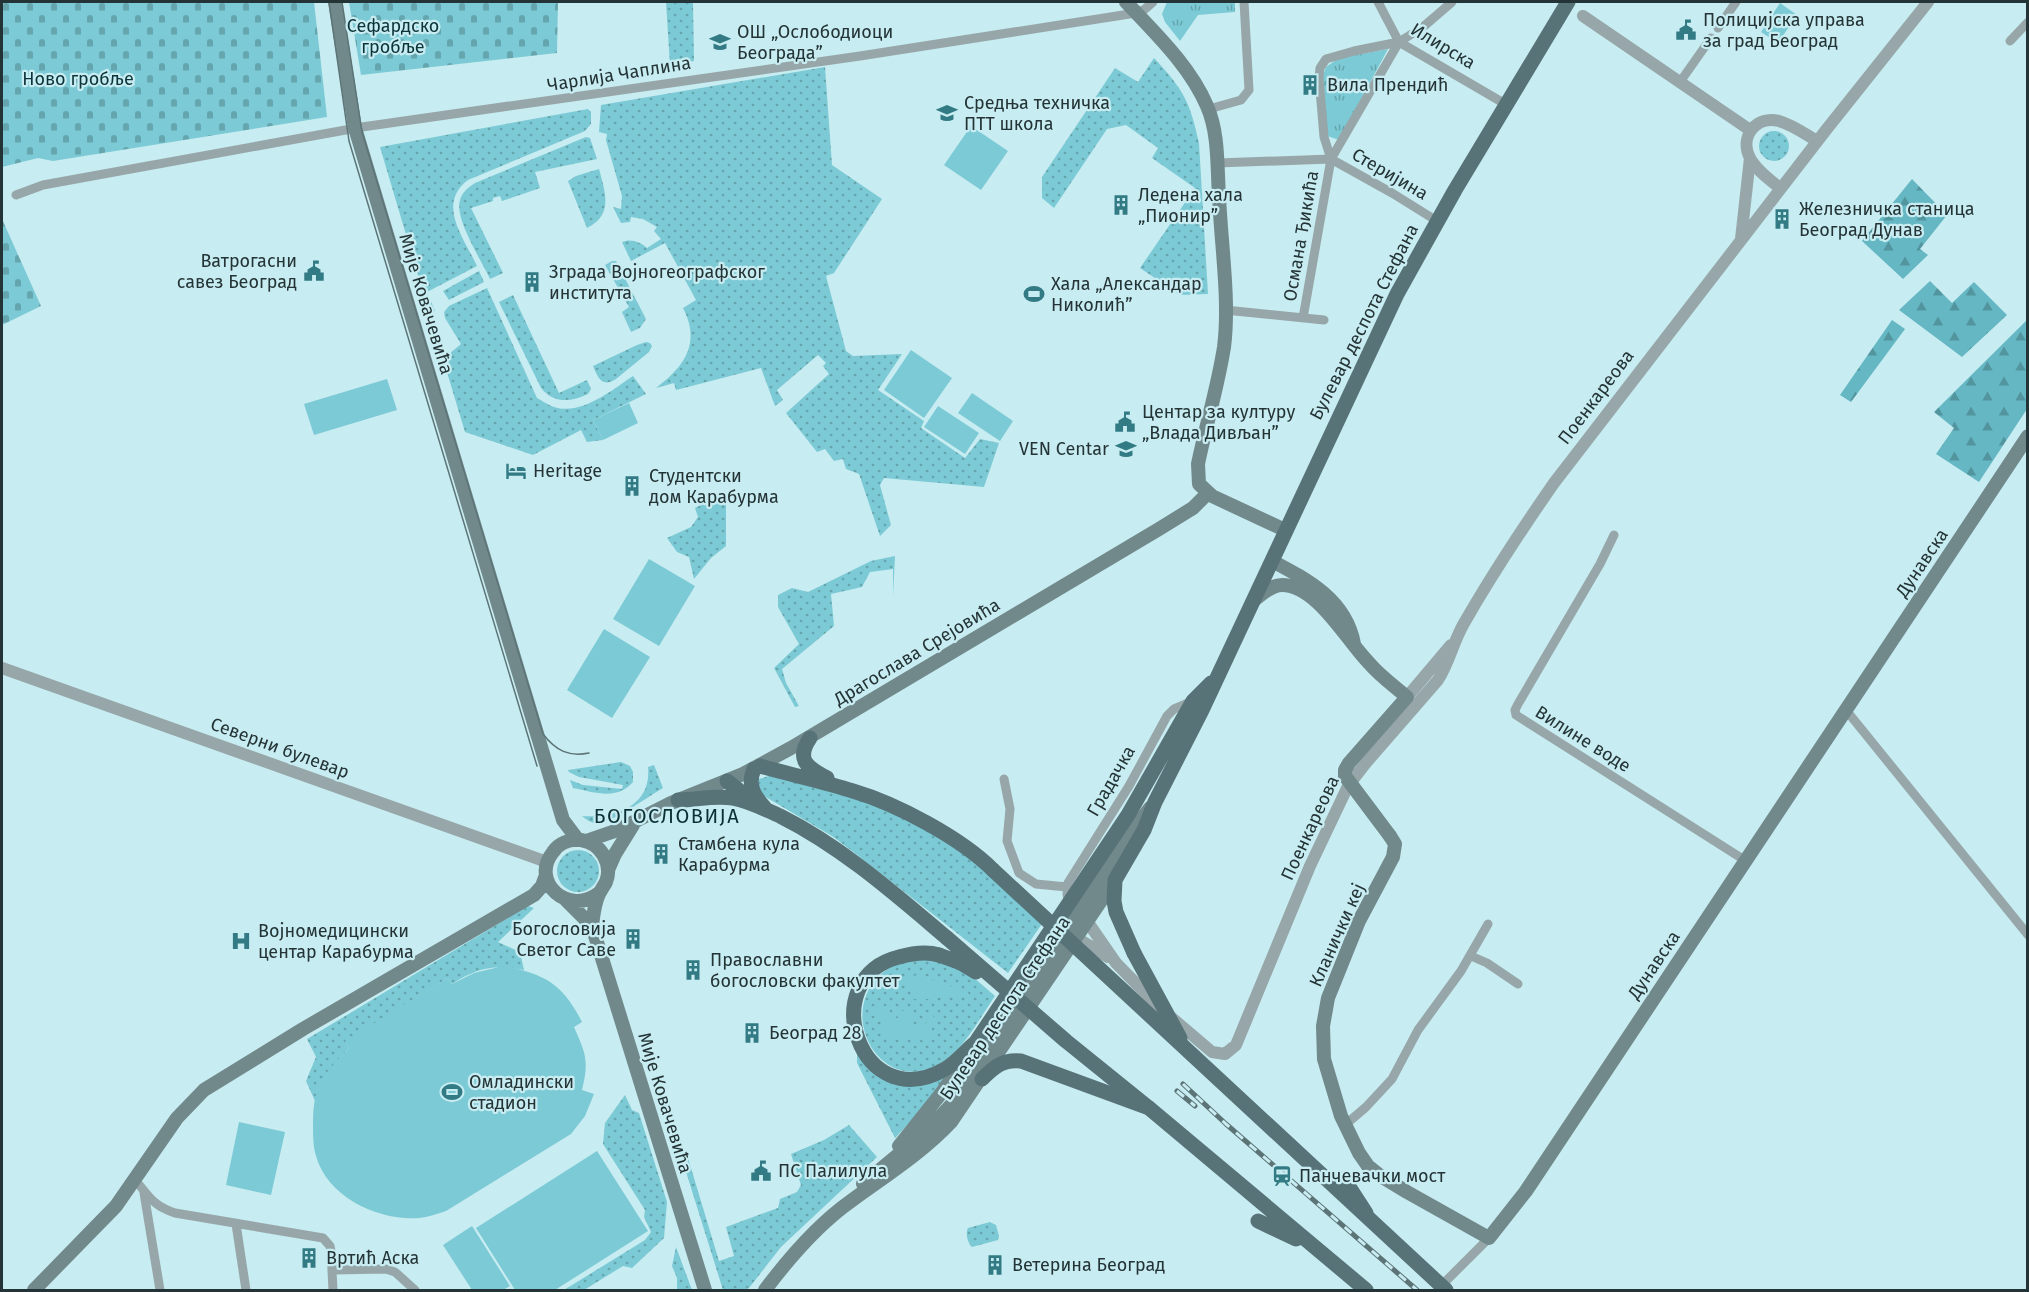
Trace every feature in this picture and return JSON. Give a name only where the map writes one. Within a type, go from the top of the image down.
[{"type":"main road","name":"Мије Ковачевића","points":[[334,2],[355,129],[563,820],[582,840],[602,852],[608,870],[606,882],[599,892],[592,926]]},
{"type":"main road","points":[[1126,2],[1166,45],[1190,76],[1209,109],[1212,120],[1217,163],[1225,310],[1224,348],[1197,465],[1199,484],[1208,493],[1286,530]]},
{"type":"main road","name":"Булевар деспота Стефана","points":[[849,1202],[938,1136],[951,1122],[1115,880],[1144,830],[1155,802],[1216,680],[1378,330],[1437,221],[1569,2]]},
{"type":"main road","name":"Дунавска","points":[[1488,1238],[1519,1201],[2028,436]]},
{"type":"main road","name":"Драгослава Срејовића","points":[[582,840],[635,822],[678,800],[727,781],[810,738],[1193,508],[1208,493]]},
{"type":"main road","points":[[1272,561],[1304,578],[1329,596],[1343,613],[1355,646]]},
{"type":"main road","points":[[1254,600],[1274,587],[1281,585],[1296,588],[1324,608],[1347,639],[1370,664],[1407,697]]},
{"type":"main road","points":[[884,1165],[943,1091],[1069,904],[1144,790],[1193,701],[1216,680]]},
{"type":"main road","name":"Поенкареова","points":[[1345,776],[1349,763],[1407,697]]},
{"type":"main road","points":[[810,738],[804,750],[807,765],[811,771],[830,780],[838,787]]},
{"type":"main road","points":[[763,808],[751,788],[751,775],[757,767],[838,787],[882,802],[935,828],[993,870],[1446,1290]]},
{"type":"main road","name":"Кланички кеј","points":[[1345,776],[1395,844],[1393,857],[1359,921],[1324,1013],[1322,1038],[1331,1090],[1345,1125],[1363,1159],[1379,1175],[1488,1238]]},
{"type":"main road","points":[[727,781],[763,808]]},
{"type":"main road","points":[[678,800],[718,796],[734,798],[763,808],[799,826],[839,851],[947,938],[1066,1041],[1366,1290]]},
{"type":"main road","name":"Булевар деспота Стефана","points":[[765,1290],[849,1202],[866,1181],[927,1131],[952,1104],[1136,826],[1155,802]]},
{"type":"main road","name":"Мије Ковачевића","points":[[547,869],[558,846],[563,820]]},
{"type":"main road","points":[[608,870],[635,822]]},
{"type":"main road","points":[[558,846],[570,840],[582,840]]},
{"type":"main road","points":[[34,1290],[116,1206],[177,1118],[204,1090],[534,895],[542,886],[547,869]]},
{"type":"main road","points":[[547,869],[550,887],[563,898]]},
{"type":"main road","points":[[1115,880],[1116,912],[1134,953],[1186,1049]]},
{"type":"main road","points":[[534,895],[546,894],[584,901],[599,892]]},
{"type":"main road","name":"Мије Ковачевића","points":[[563,898],[592,926],[705,1290]]},
{"type":"main road","points":[[976,1042],[945,1070],[929,1075],[910,1078],[895,1076],[878,1068],[863,1052],[853,1021],[854,1007],[862,986],[883,963],[892,958],[923,952],[961,963],[1019,1000]]},
{"type":"main road","points":[[982,1079],[996,1066],[1007,1060],[1022,1061],[1149,1108]]},
{"type":"main road","points":[[1344,1179],[1369,1218]]},
{"type":"main road","points":[[1258,1221],[1318,1250]]},
{"type":"street","points":[[1136,13],[1146,9],[1153,2]]},
{"type":"street","points":[[1209,109],[1241,100],[1249,90],[1244,2]]},
{"type":"street","name":"Илирска","points":[[1378,2],[1398,42],[1507,105]]},
{"type":"street","name":"Османа Ђикића","points":[[1331,159],[1324,137],[1320,68],[1326,59],[1335,55],[1398,42],[1423,27],[1452,2]]},
{"type":"street","points":[[1718,28],[1736,2]]},
{"type":"street","name":"Поенкареова","points":[[1407,697],[1456,639],[1522,529],[1554,483],[1780,188],[1928,2]]},
{"type":"street","name":"Чарлија Чаплина","points":[[355,129],[860,56],[1136,13]]},
{"type":"street","points":[[1583,16],[1750,130]]},
{"type":"street","points":[[2010,41],[2028,22]]},
{"type":"street","points":[[1680,82],[1710,38]]},
{"type":"street","name":"Османа Ђикића","points":[[1303,318],[1331,159],[1398,42]]},
{"type":"street","points":[[1741,239],[1750,158],[1747,145],[1750,130],[1759,121],[1774,120],[1798,129],[1817,141]]},
{"type":"street","points":[[16,195],[43,185],[355,129]]},
{"type":"street","points":[[1750,158],[1761,172],[1780,188]]},
{"type":"street","name":"Стеријина","points":[[1217,163],[1331,159],[1437,221]]},
{"type":"street","points":[[1225,310],[1324,320]]},
{"type":"street","name":"Вилине воде","points":[[1614,536],[1518,704],[1515,710],[1516,715],[1746,861]]},
{"type":"street","name":"Поенкареова","points":[[1116,963],[1202,1045],[1216,1053],[1229,1052],[1236,1045],[1310,866],[1348,786],[1438,680],[1449,662],[1456,639]]},
{"type":"street","name":"Северни булевар","points":[[2,668],[547,869]]},
{"type":"street","name":"Градачка","points":[[1067,887],[1129,786],[1167,716],[1174,709],[1193,701]]},
{"type":"street","points":[[1846,710],[2028,934]]},
{"type":"street","points":[[1004,779],[1010,809],[1007,841],[1019,873],[1036,884],[1067,887],[1069,904]]},
{"type":"street","points":[[1087,921],[1116,963]]},
{"type":"street","points":[[1345,1125],[1366,1107],[1392,1079],[1418,1030],[1470,956],[1488,924]]},
{"type":"street","points":[[1076,937],[1116,963]]},
{"type":"street","points":[[1470,956],[1487,963],[1518,984]]},
{"type":"street","points":[[134,1179],[144,1194],[155,1204],[175,1213],[323,1238],[330,1246],[333,1290]]},
{"type":"street","points":[[144,1194],[160,1290]]},
{"type":"street","points":[[236,1224],[246,1290]]},
{"type":"street","points":[[1436,1290],[1488,1238]]},
{"type":"street","points":[[333,1270],[386,1269],[395,1272],[416,1290]]},
{"type":"green space","name":"Ново гробље","points":[[2,2],[314,2],[327,117],[53,161],[38,158],[2,167]]},
{"type":"green space","name":"Сефардско гробље","points":[[349,2],[558,2],[557,53],[361,75]]},
{"type":"green space","points":[[666,2],[693,2],[694,61],[670,65]]},
{"type":"green space","points":[[1167,2],[1235,2],[1235,12],[1198,15],[1180,41],[1165,22],[1162,14]]},
{"type":"green space","points":[[1780,3],[1797,15],[1778,43],[1761,32]]},
{"type":"green space","points":[[1388,49],[1339,140],[1327,136],[1322,79],[1326,67],[1339,58]]},
{"type":"green space","points":[[1154,58],[1184,97],[1199,143],[1208,294],[1180,295],[1140,268],[1195,188],[1152,158],[1158,148],[1126,125],[1107,129],[1054,208],[1042,198],[1042,177],[1115,68],[1138,82]]},
{"type":"green space","points":[[825,67],[832,165],[882,199],[834,273],[826,276],[846,351],[853,356],[902,354],[878,390],[924,421],[921,428],[965,458],[980,439],[999,443],[984,487],[884,478],[880,485],[891,525],[880,536],[859,474],[846,469],[843,459],[834,461],[825,449],[817,452],[786,413],[829,374],[823,366],[826,363],[818,355],[777,390],[783,400],[775,406],[761,368],[676,390],[674,383],[656,388],[675,371],[687,353],[690,332],[683,308],[696,300],[665,243],[631,261],[622,242],[635,241],[647,248],[661,239],[654,231],[657,227],[643,219],[631,217],[630,222],[621,223],[613,207],[621,209],[622,196],[606,140],[607,134],[599,132],[601,105]]},
{"type":"green space","points":[[588,109],[591,112],[591,124],[585,131],[468,180],[459,189],[453,210],[460,233],[477,266],[427,292],[435,311],[429,312],[380,147]]},
{"type":"green space","points":[[971,126],[1008,151],[981,190],[944,165]]},
{"type":"green space","points":[[1774,131],[1785,135],[1789,146],[1785,157],[1774,161],[1763,157],[1759,146],[1763,135]]},
{"type":"green space","points":[[586,137],[590,138],[597,159],[535,172],[540,188],[502,201],[500,196],[493,198],[493,201],[471,208],[503,273],[490,279],[461,218],[459,208],[462,195],[475,183]]},
{"type":"green space","points":[[599,169],[605,194],[604,210],[596,223],[587,228],[568,181]]},
{"type":"green space","points":[[1912,179],[1947,215],[1920,249],[1928,255],[1903,279],[1862,241]]},
{"type":"green space","points":[[2,219],[41,306],[2,325]]},
{"type":"green space","points":[[616,261],[646,319],[640,328],[631,332],[622,312],[629,307],[605,265]]},
{"type":"green space","points":[[479,271],[484,282],[449,300],[443,291]]},
{"type":"green space","points":[[1930,281],[1952,303],[1974,282],[2007,315],[1962,357],[1899,310]]},
{"type":"green space","points":[[487,288],[537,398],[554,407],[575,408],[596,400],[633,376],[646,394],[593,420],[603,440],[587,442],[581,430],[533,455],[465,432],[443,359],[461,344],[445,318],[444,312],[449,306]]},
{"type":"green space","points":[[513,295],[559,393],[587,380],[591,389],[588,394],[575,399],[563,400],[551,397],[541,388],[499,302]]},
{"type":"green space","points":[[1892,320],[1905,329],[1851,402],[1840,395]]},
{"type":"green space","points":[[2027,320],[2027,409],[1979,482],[1936,454],[1954,428],[1934,412]]},
{"type":"green space","points":[[646,342],[652,346],[649,352],[616,379],[604,382],[599,378],[593,366]]},
{"type":"green space","points":[[911,350],[952,378],[924,418],[884,390]]},
{"type":"green space","points":[[387,379],[397,410],[314,435],[304,404]]},
{"type":"green space","points":[[972,393],[1013,421],[1000,441],[958,413]]},
{"type":"green space","points":[[629,403],[638,423],[603,440],[593,420]]},
{"type":"green space","points":[[938,406],[979,433],[965,454],[924,427]]},
{"type":"green space","points":[[714,498],[726,502],[726,546],[711,558],[694,579],[689,557],[677,552],[667,538],[691,527],[698,517],[695,508]]},
{"type":"green space","points":[[895,556],[893,596],[893,569],[870,572],[862,587],[831,594],[834,626],[782,669],[786,683],[799,706],[795,707],[774,668],[799,644],[778,607],[778,595],[792,588],[808,592],[871,561]]},
{"type":"green space","points":[[649,559],[695,586],[659,646],[613,619]]},
{"type":"green space","points":[[604,629],[650,657],[612,718],[567,690]]},
{"type":"green space","points":[[621,762],[630,766],[633,772],[633,782],[620,792],[605,794],[573,788],[570,780],[583,785],[622,789],[623,785],[579,777],[568,770]]},
{"type":"green space","points":[[654,765],[663,788],[605,822],[594,823],[582,816],[618,812],[637,801],[648,781],[648,767]]},
{"type":"green space","points":[[772,775],[838,790],[937,830],[1046,918],[1008,973],[832,836],[764,796],[758,787],[759,779]]},
{"type":"green space","points":[[578,850],[593,856],[599,871],[593,886],[578,892],[563,886],[557,871],[563,856]]},
{"type":"green space","points":[[528,906],[534,908],[498,942],[520,952],[524,970],[504,967],[486,969],[470,974],[452,984],[448,978],[346,1042],[349,1048],[328,1072],[315,1101],[306,1081],[316,1057],[307,1039]]},
{"type":"green space","points":[[913,957],[948,964],[973,977],[995,996],[956,1051],[939,1064],[918,1071],[899,1070],[883,1061],[871,1047],[864,1030],[863,1010],[868,991],[881,974],[892,966]]},
{"type":"green space","name":"Омладински стадион","points":[[503,966],[530,972],[551,982],[575,1009],[582,1022],[574,1027],[586,1064],[582,1090],[594,1094],[585,1116],[571,1134],[446,1211],[422,1218],[404,1218],[372,1211],[343,1195],[322,1171],[316,1156],[313,1140],[313,1114],[316,1093],[320,1084],[349,1048],[345,1041],[448,978],[452,984],[474,973]]},
{"type":"green space","points":[[916,975],[923,979],[923,987],[928,981],[934,980],[937,985],[959,987],[969,995],[956,999],[937,993],[929,999],[914,999],[912,993],[914,986],[905,981]]},
{"type":"green space","points":[[877,1005],[883,1007],[888,1005],[890,1015],[904,1018],[909,1023],[925,1029],[930,1013],[935,1018],[929,1037],[925,1038],[926,1031],[920,1041],[907,1036],[902,1040],[889,1039],[881,1020],[875,1013]]},
{"type":"green space","points":[[892,1010],[911,1011],[913,1022],[895,1016]]},
{"type":"green space","points":[[857,1053],[877,1071],[947,1075],[923,1108],[895,1138],[857,1063]]},
{"type":"green space","points":[[625,1095],[632,1110],[639,1113],[667,1202],[664,1238],[632,1268],[623,1266],[584,1290],[564,1290],[645,1240],[651,1232],[644,1217],[645,1210],[603,1144],[605,1123]]},
{"type":"green space","points":[[239,1122],[285,1132],[271,1195],[226,1185]]},
{"type":"green space","points":[[849,1125],[877,1157],[781,1247],[749,1288],[723,1290],[682,1159],[688,1158],[719,1261],[734,1256],[726,1227],[778,1208],[780,1199],[797,1192],[801,1185],[791,1154],[824,1140]]},
{"type":"green space","points":[[597,1151],[648,1231],[555,1290],[515,1290],[476,1228]]},
{"type":"green space","points":[[990,1222],[996,1225],[998,1240],[972,1247],[967,1238],[968,1228]]},
{"type":"green space","points":[[472,1226],[510,1286],[503,1290],[472,1290],[443,1245]]},
{"type":"green space","points":[[676,1247],[692,1290],[677,1290],[677,1278],[672,1266]]},
{"type":"tram line","points":[[329,2],[349,141],[537,766]]},
{"type":"tram line","points":[[342,2],[362,132],[543,734],[558,749],[575,754],[589,753]]},
{"type":"railway","points":[[1183,1084],[1417,1290]]},
{"type":"railway","points":[[1177,1091],[1195,1106]]},
{"type":"place","name":"Полицијска управа за град Београд","points":[[1686,30]]},
{"type":"place","name":"ОШ „Ослободиоци Београда”","points":[[720,42]]},
{"type":"place","name":"Вила Прендић","points":[[1310,85]]},
{"type":"place","name":"Средња техничка ПТТ школа","points":[[947,113]]},
{"type":"place","name":"Ледена хала „Пионир”","points":[[1121,205]]},
{"type":"place","name":"Железничка станица Београд Дунав","points":[[1782,219]]},
{"type":"place","name":"Ватрогасни савез Београд","points":[[314,271]]},
{"type":"place","name":"Зграда Војногеографског института","points":[[532,282]]},
{"type":"place","name":"Хала „Александар Николић”","points":[[1034,294]]},
{"type":"place","name":"Центар за културу „Влада Дивљан”","points":[[1125,422]]},
{"type":"place","name":"VEN Centar","points":[[1126,449]]},
{"type":"place","name":"Heritage","points":[[516,471]]},
{"type":"place","name":"Студентски дом Карабурма","points":[[632,486]]},
{"type":"place","name":"Стамбена кула Карабурма","points":[[661,854]]},
{"type":"place","name":"Богословија Светог Саве","points":[[633,939]]},
{"type":"place","name":"Војномедицински центар Карабурма","points":[[241,941]]},
{"type":"place","name":"Православни богословски факултет","points":[[693,970]]},
{"type":"place","name":"Београд 28","points":[[752,1033]]},
{"type":"place","name":"Омладински стадион","points":[[452,1092]]},
{"type":"place","name":"ПС Палилула","points":[[761,1171]]},
{"type":"place","name":"Панчевачки мост","points":[[1282,1176]]},
{"type":"place","name":"Вртић Аска","points":[[309,1258]]},
{"type":"place","name":"Ветерина Београд","points":[[995,1265]]},
{"type":"district","name":"БОГОСЛОВИЈА","points":[[667,816]]}]
